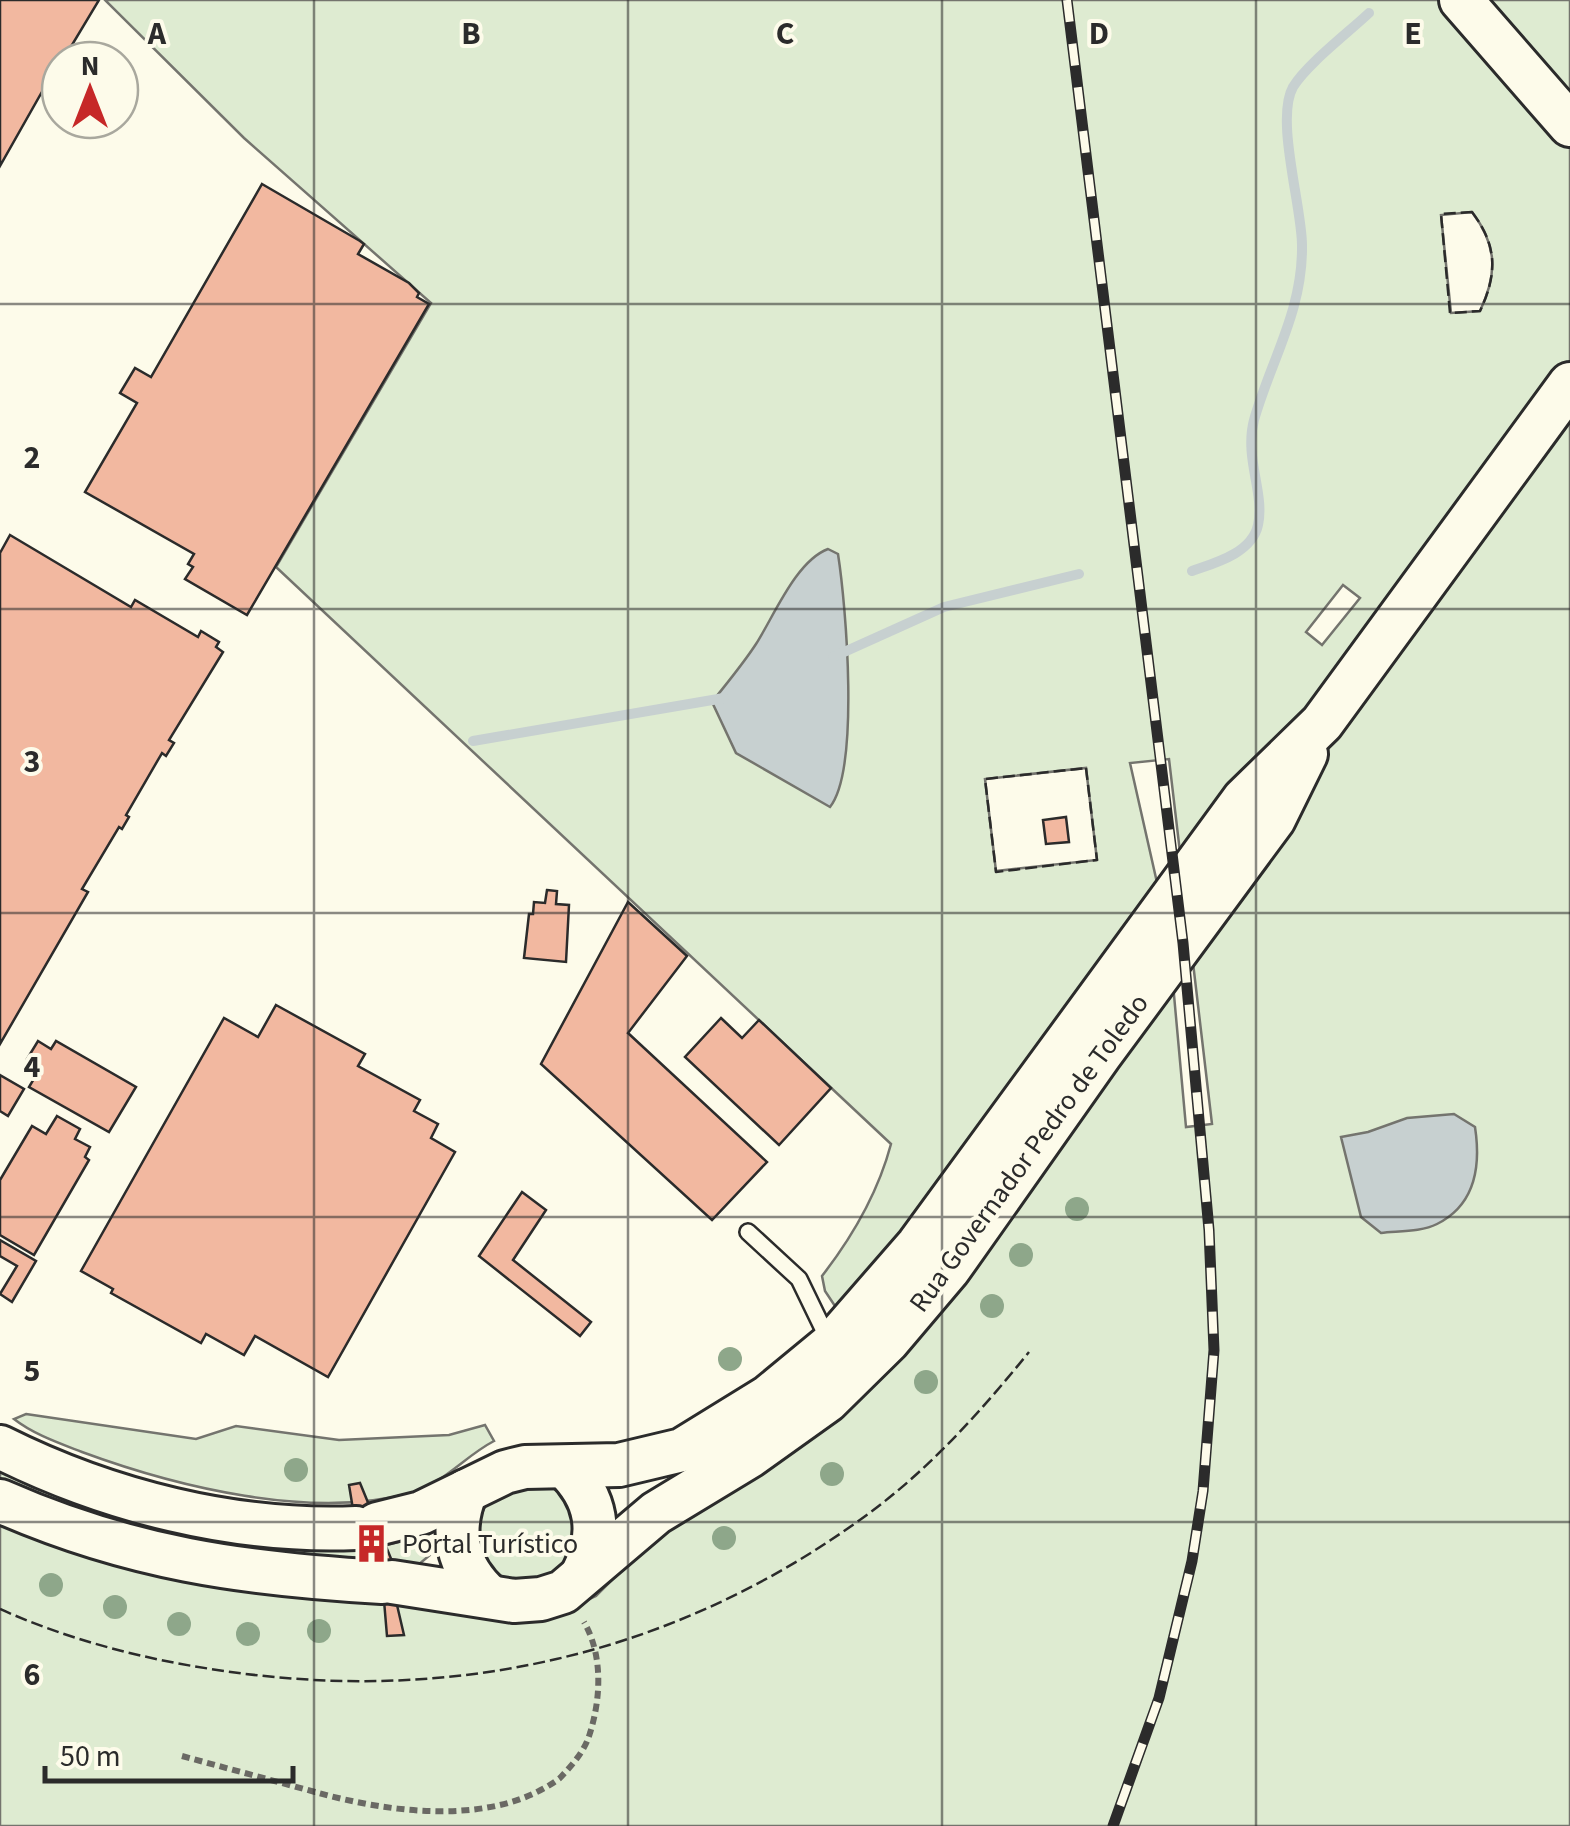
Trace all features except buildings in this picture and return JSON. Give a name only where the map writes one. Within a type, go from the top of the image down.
[{"type":"main road","points":[[1461,0],[1570,125]]},
{"type":"main road","name":"Rua Governador Pedro de Toledo","points":[[0,1446],[58,1473],[154,1505],[267,1525],[367,1526],[421,1512],[505,1472],[524,1467],[619,1465],[682,1450],[768,1396],[831,1345],[918,1245],[1244,799],[1322,723],[1570,384]]},
{"type":"main road","name":"Rua Governador Pedro de Toledo","points":[[0,1501],[87,1535],[200,1565],[306,1578],[387,1582],[514,1601],[541,1599],[575,1585],[583,1573],[656,1513],[750,1456],[828,1401],[912,1314],[950,1269],[1100,1055],[1274,819],[1322,723]]},
{"type":"main road","points":[[564,1467],[589,1498],[595,1516],[592,1556],[583,1573]]},
{"type":"main road","points":[[466,1491],[456,1528],[458,1548],[469,1575],[488,1596]]},
{"type":"lane","points":[[748,1232],[799,1279],[831,1345]]},
{"type":"path","points":[[504,1814],[519,1810],[550,1790],[587,1744],[598,1709],[594,1650]]},
{"type":"path","points":[[182,1756],[400,1816],[470,1819]]},
{"type":"green space","points":[[105,0],[1570,0],[1570,1826],[0,1826],[0,1514],[570,1608],[596,1596],[664,1528],[1173,984],[1186,1127],[1212,1124],[1169,759],[1130,763],[1158,887],[850,1308],[835,1306],[825,1291],[822,1276],[863,1213],[891,1144],[276,567],[431,303],[244,138]],"holes":[[[1472,212],[1490,248],[1490,284],[1480,311],[1451,313],[1441,215]],[[1343,585],[1360,598],[1322,645],[1306,632]],[[1086,768],[1097,860],[996,871],[985,779]]]},
{"type":"green space","points":[[26,1414],[196,1439],[236,1426],[339,1440],[449,1435],[485,1425],[494,1441],[433,1483],[411,1493],[331,1503],[288,1501],[201,1487],[119,1465],[46,1438],[14,1419]]},
{"type":"green space","points":[[0,1469],[355,1546],[390,1544],[423,1536],[428,1540],[430,1555],[418,1565],[309,1560],[146,1533],[48,1501],[0,1479]]},
{"type":"green space","points":[[501,1486],[562,1487],[585,1537],[553,1580],[513,1582],[487,1565],[477,1539],[479,1525],[483,1511]]},
{"type":"shaded area","points":[[828,549],[838,554],[848,685],[845,759],[830,807],[736,753],[712,702],[756,644],[796,577],[816,555]]},
{"type":"shaded area","points":[[1454,1114],[1475,1127],[1476,1170],[1467,1195],[1450,1216],[1431,1227],[1381,1233],[1361,1217],[1341,1137],[1407,1118]]},
{"type":"waterway","points":[[1192,571],[1241,550],[1258,525],[1259,500],[1251,448],[1254,420],[1292,314],[1301,269],[1301,229],[1288,141],[1288,101],[1308,68],[1369,13]]},
{"type":"waterway","points":[[833,657],[944,607],[1079,574]]},
{"type":"waterway","points":[[473,741],[724,698]]},
{"type":"railway","points":[[1067,0],[1183,943],[1209,1230],[1214,1350],[1203,1491],[1192,1561],[1159,1698],[1113,1826]]},
{"type":"fence","points":[[1472,212],[1490,248],[1490,284],[1480,311],[1450,313],[1441,214],[1472,212]]},
{"type":"fence","points":[[1086,768],[1097,860],[996,872],[985,779],[1086,768]]},
{"type":"fence","points":[[0,1609],[130,1653],[211,1669],[297,1679],[383,1681],[467,1675],[549,1661],[629,1638],[708,1608],[784,1569],[857,1522],[905,1484],[949,1443],[1029,1352]]},
{"type":"place","name":"Portal Turístico","points":[[372,1544]]}]
